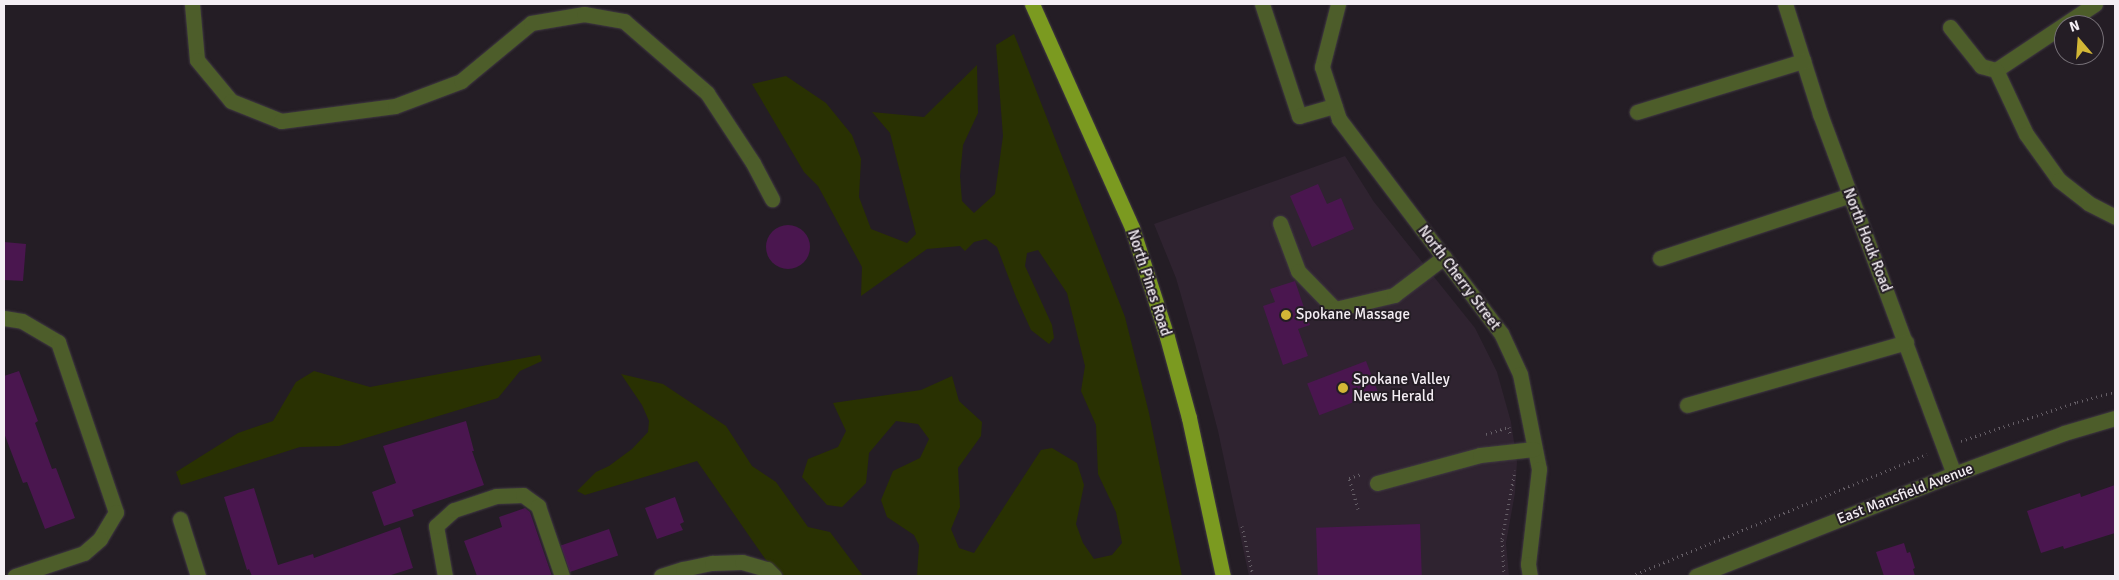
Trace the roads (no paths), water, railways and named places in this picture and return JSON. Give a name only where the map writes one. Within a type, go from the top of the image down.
[{"type":"main road","name":"North Pines Road","points":[[1032,4],[1132,228],[1167,337],[1190,418],[1223,576]]},
{"type":"street","points":[[192,4],[197,60],[231,101],[281,121],[395,106],[461,81],[531,23],[584,14],[624,21],[707,93],[753,163],[772,199]]},
{"type":"street","points":[[1262,4],[1299,116],[1334,106]]},
{"type":"street","name":"North Cherry Street","points":[[1338,4],[1322,67],[1339,119],[1501,333],[1520,374],[1538,470],[1528,564],[1530,576]]},
{"type":"street","name":"North Houk Road","points":[[1785,4],[1850,195],[1954,474]]},
{"type":"street","points":[[1950,27],[1981,66],[1996,70],[2095,4]]},
{"type":"street","points":[[1637,112],[1803,61]]},
{"type":"street","points":[[1996,70],[2026,134],[2059,180],[2088,203],[2115,217]]},
{"type":"street","points":[[1660,258],[1850,195]]},
{"type":"street","points":[[1280,223],[1298,271],[1335,309],[1394,295],[1444,257]]},
{"type":"street","points":[[4,318],[22,320],[58,342],[116,512],[100,539],[84,552],[15,576]]},
{"type":"street","points":[[1687,405],[1906,342]]},
{"type":"street","name":"East Mansfield Avenue","points":[[1696,576],[1954,474],[2064,434],[2115,418]]},
{"type":"street","points":[[1377,484],[1480,455],[1534,449]]},
{"type":"street","points":[[445,576],[436,526],[454,510],[496,496],[523,495],[538,506],[562,576]]},
{"type":"street","points":[[180,518],[198,576]]},
{"type":"street","points":[[661,576],[712,563],[742,562],[767,569],[774,576]]},
{"type":"place","name":"Spokane Massage","points":[[1286,315]]},
{"type":"place","name":"Spokane Valley News Herald","points":[[1343,388]]}]
